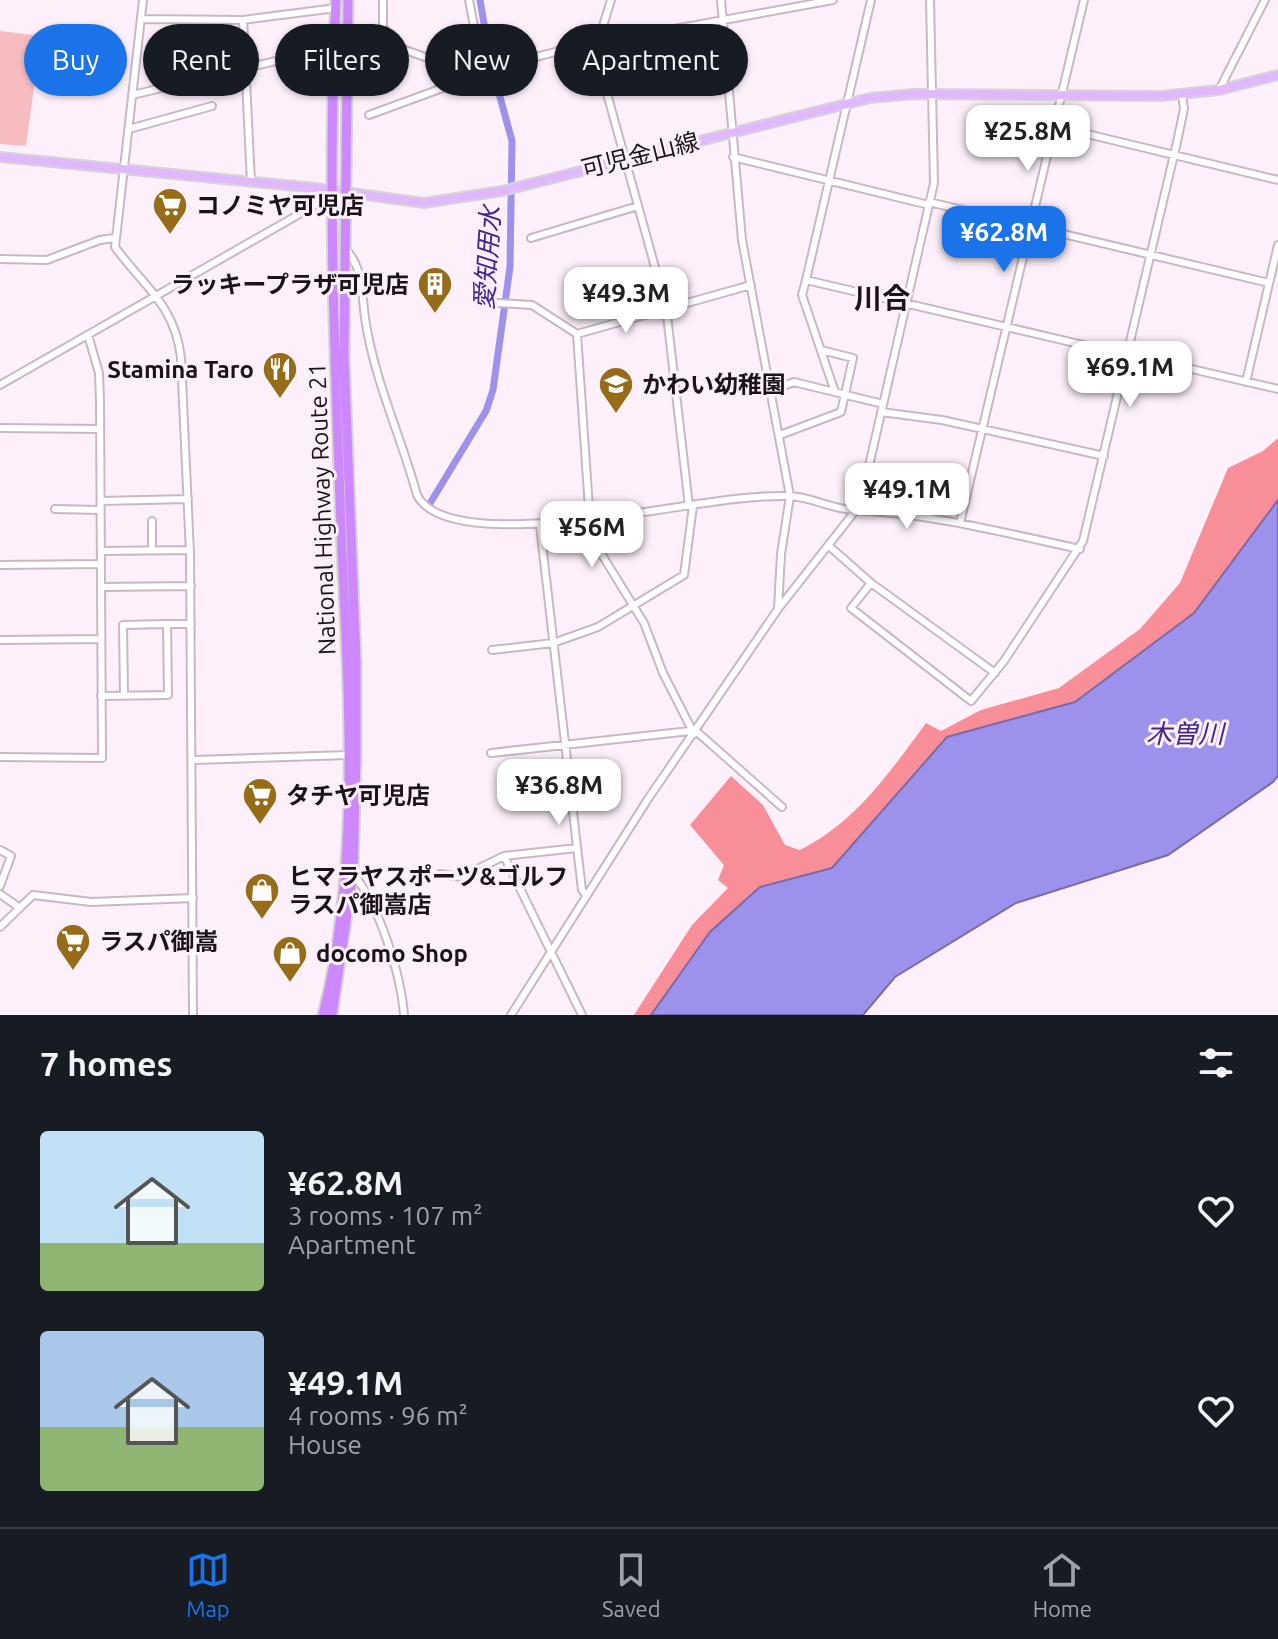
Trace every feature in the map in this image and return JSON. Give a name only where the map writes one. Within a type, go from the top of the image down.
[{"type":"highway","name":"National Highway Route 21","points":[[332,1015],[353,874],[356,660],[345,411],[348,0]]},
{"type":"highway","name":"National Highway Route 21","points":[[336,4],[336,24]]},
{"type":"highway","name":"National Highway Route 21","points":[[323,1015],[339,909],[349,755],[333,190],[334,96]]},
{"type":"main road","name":"可児金山線","points":[[0,157],[333,190],[424,203],[502,191],[847,103],[892,95],[1182,95],[1219,90],[1278,75]]},
{"type":"street","points":[[143,0],[115,238],[120,253],[157,295],[178,339],[191,586],[193,1015]]},
{"type":"street","points":[[383,0],[383,27],[397,47],[425,57]]},
{"type":"street","points":[[469,0],[474,24]]},
{"type":"street","points":[[600,0],[610,2],[602,24]]},
{"type":"street","points":[[721,0],[740,225],[790,496],[781,554],[778,609]]},
{"type":"street","points":[[703,24],[833,0]]},
{"type":"street","points":[[835,392],[802,295],[871,0]]},
{"type":"street","points":[[511,1015],[693,732],[778,609],[857,510],[936,166],[930,0]]},
{"type":"street","points":[[960,523],[1084,0]]},
{"type":"street","points":[[1219,90],[1265,0]]},
{"type":"street","points":[[141,19],[243,20],[336,4]]},
{"type":"street","points":[[243,20],[243,24]]},
{"type":"street","points":[[132,95],[143,92]]},
{"type":"street","points":[[369,115],[425,94]]},
{"type":"street","points":[[871,583],[851,608],[971,701],[995,673],[1080,549],[1174,155],[1184,109],[1182,95]]},
{"type":"street","points":[[246,96],[251,182]]},
{"type":"street","points":[[492,650],[553,643],[598,627],[684,575],[691,506],[666,307],[610,96]]},
{"type":"street","points":[[129,129],[212,106]]},
{"type":"street","points":[[1054,126],[1278,180]]},
{"type":"street","points":[[733,157],[1269,283]]},
{"type":"street","points":[[0,385],[324,200]]},
{"type":"street","points":[[531,238],[638,206]]},
{"type":"street","points":[[0,259],[47,260],[100,240],[115,238]]},
{"type":"street","points":[[1246,382],[1278,245]]},
{"type":"street","points":[[345,249],[358,271],[367,331],[382,391],[421,503],[455,520],[540,526],[790,496],[857,510],[960,523],[1080,549]]},
{"type":"street","points":[[806,280],[1278,389]]},
{"type":"street","points":[[498,303],[532,305],[577,334],[751,285]]},
{"type":"street","points":[[577,334],[594,545],[644,623],[693,732],[782,807]]},
{"type":"street","points":[[0,757],[102,758],[99,373],[88,335]]},
{"type":"street","points":[[780,435],[841,412],[853,358],[821,350]]},
{"type":"street","points":[[772,390],[794,382],[883,404]]},
{"type":"street","points":[[881,412],[982,429],[1104,456]]},
{"type":"street","points":[[0,428],[100,429]]},
{"type":"street","points":[[101,501],[188,499]]},
{"type":"street","points":[[55,509],[100,510]]},
{"type":"street","points":[[152,521],[152,550]]},
{"type":"street","points":[[540,526],[564,745],[586,895]]},
{"type":"street","points":[[829,546],[871,583],[995,673]]},
{"type":"street","points":[[101,551],[190,550]]},
{"type":"street","points":[[0,565],[101,564]]},
{"type":"street","points":[[101,587],[191,586]]},
{"type":"street","points":[[101,696],[168,695],[167,624]]},
{"type":"street","points":[[124,695],[123,625],[191,624]]},
{"type":"street","points":[[0,640],[101,639]]},
{"type":"street","points":[[491,753],[693,732]]},
{"type":"street","points":[[194,760],[349,755]]},
{"type":"street","points":[[440,874],[463,876],[504,856],[577,848]]},
{"type":"street","points":[[0,850],[11,856],[0,886]]},
{"type":"street","points":[[504,856],[582,1015]]},
{"type":"street","points":[[353,874],[370,898],[396,974],[404,1015]]},
{"type":"street","points":[[0,894],[20,908]]},
{"type":"street","points":[[0,927],[33,895],[91,902],[193,898]]},
{"type":"shaded area","points":[[0,31],[24,34],[24,96],[33,96],[26,146],[0,144]]},
{"type":"shaded area","points":[[1278,438],[1278,500],[1194,613],[1075,702],[947,737],[832,868],[759,887],[710,932],[651,1015],[634,1015],[692,925],[728,888],[718,880],[724,865],[690,825],[731,776],[763,805],[785,845],[800,850],[820,839],[870,795],[926,723],[941,731],[981,710],[1059,688],[1140,629],[1180,583],[1228,468],[1263,451]]},
{"type":"water","name":"木曽川","points":[[1278,500],[1278,776],[1273,782],[1168,855],[1016,903],[895,977],[863,1015],[651,1015],[710,932],[760,887],[832,868],[947,737],[1075,702],[1194,613]]},
{"type":"waterway","name":"愛知用水","points":[[429,505],[486,411],[493,390],[510,267],[512,141],[491,64],[480,0]]},
{"type":"place","name":"コノミヤ可児店","points":[[170,236]]},
{"type":"place","name":"ラッキープラザ可児店","points":[[435,315]]},
{"type":"place","name":"Stamina Taro","points":[[280,400]]},
{"type":"place","name":"かわい幼稚園","points":[[616,415]]},
{"type":"place","name":"タチヤ可児店","points":[[260,826]]},
{"type":"place","name":"ヒマラヤスポーツ&ゴルフ ラスパ御嵩店","points":[[262,921]]},
{"type":"place","name":"ラスパ御嵩","points":[[73,972]]},
{"type":"place","name":"docomo Shop","points":[[290,984]]},
{"type":"district","name":"川合","points":[[882,297]]}]
